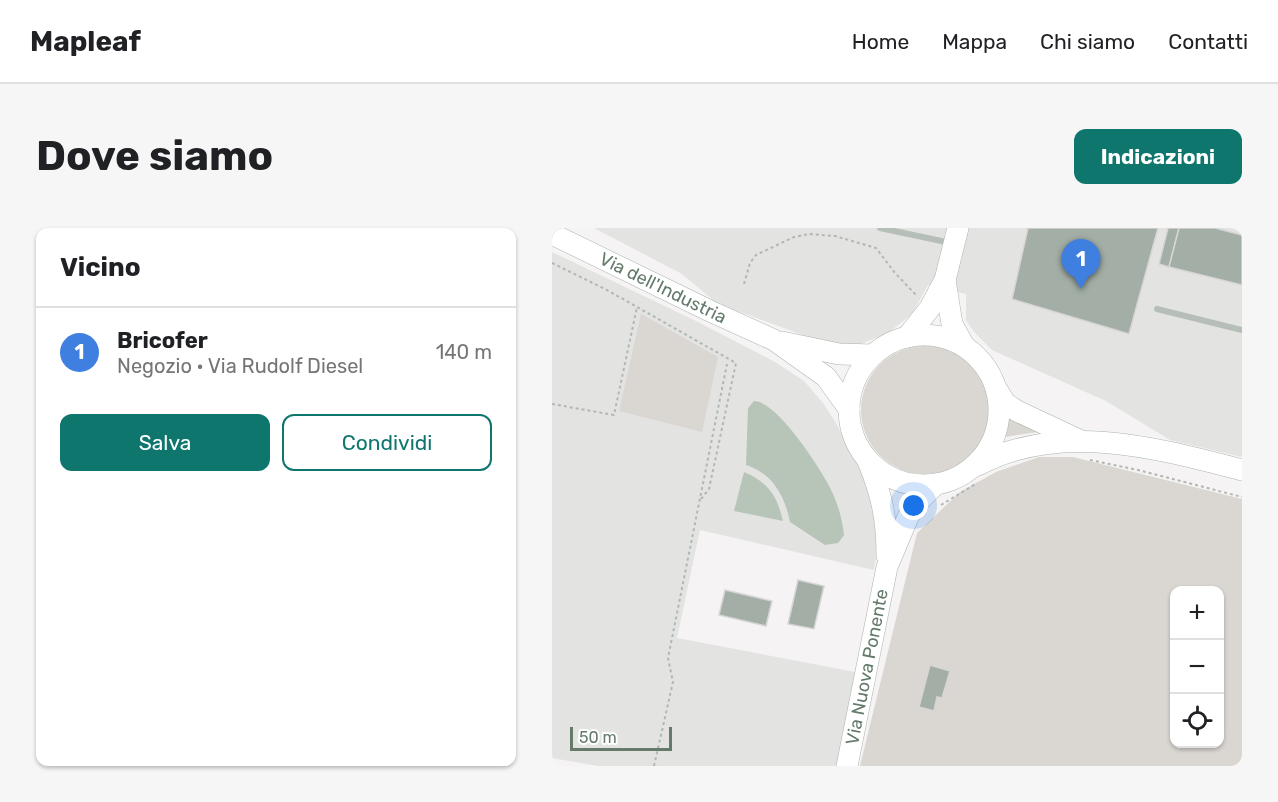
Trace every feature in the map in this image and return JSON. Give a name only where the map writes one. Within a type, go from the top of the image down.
[{"type":"street","points":[[880,228],[956,236],[945,280],[930,308],[907,337]]},
{"type":"street","name":"Via dell'Industria","points":[[552,234],[774,340],[826,377],[849,409]]},
{"type":"street","points":[[945,280],[952,324],[964,346]]},
{"type":"street","points":[[1157,309],[1242,330]]},
{"type":"street","points":[[1082,450],[1005,403],[978,357],[964,346],[937,336],[907,337],[895,341],[873,355],[863,366],[856,380],[849,409],[853,434],[865,455],[885,473],[909,483],[936,484],[976,474],[991,458],[1012,450],[1082,450],[1146,447],[1242,470]]},
{"type":"street","name":"Via dell'Industria","points":[[774,340],[839,354],[873,355]]},
{"type":"street","points":[[976,474],[996,431],[999,409],[996,388]]},
{"type":"street","name":"Via Nuova Ponente","points":[[847,766],[887,567],[887,528],[884,508],[876,480],[865,455]]},
{"type":"street","name":"Via Nuova Ponente","points":[[887,567],[908,517],[919,501],[936,484]]},
{"type":"path","points":[[744,284],[750,263],[756,255],[794,237],[810,234],[835,236],[876,248],[895,273],[930,308]]},
{"type":"path","points":[[552,263],[637,307],[736,363],[709,489],[699,501]]},
{"type":"path","points":[[552,404],[614,415],[637,307]]},
{"type":"path","points":[[654,766],[673,682],[668,658],[727,364]]},
{"type":"path","points":[[1082,450],[1138,470],[1242,497]]},
{"type":"path","points":[[939,506],[976,474]]},
{"type":"shaded area","points":[[594,228],[1242,228],[1242,457],[1170,440],[1106,401],[992,350],[974,332],[966,320],[966,294],[928,285],[912,314],[888,333],[858,345],[819,341],[718,304],[682,274]]},
{"type":"shaded area","points":[[552,252],[698,322],[775,362],[804,381],[836,423],[866,481],[876,516],[877,546],[874,570],[700,530],[677,638],[855,672],[837,766],[598,766],[552,758]]},
{"type":"shaded area","points":[[641,314],[718,357],[702,432],[619,411]]},
{"type":"shaded area","points":[[925,346],[950,351],[970,365],[984,385],[989,410],[984,435],[970,455],[950,469],[925,474],[900,469],[880,455],[866,435],[861,410],[866,385],[880,365],[900,351]]},
{"type":"shaded area","points":[[754,401],[763,404],[784,421],[822,473],[833,494],[842,521],[844,535],[838,543],[825,545],[790,522],[785,503],[776,487],[763,474],[746,465],[748,408]]},
{"type":"shaded area","points":[[1008,417],[1038,432],[1005,437]]},
{"type":"shaded area","points":[[1039,457],[1073,457],[1242,499],[1242,766],[860,766],[917,533],[960,492],[996,472]]},
{"type":"shaded area","points":[[744,472],[759,480],[770,491],[778,504],[783,521],[734,511]]},
{"type":"building","points":[[1028,228],[1158,228],[1129,334],[1012,299]]},
{"type":"building","points":[[1168,228],[1179,228],[1169,267],[1159,264]]},
{"type":"building","points":[[1179,228],[1215,228],[1242,235],[1242,285],[1169,267]]},
{"type":"building","points":[[798,580],[824,586],[814,629],[788,624]]},
{"type":"building","points":[[725,590],[772,601],[766,626],[719,615]]},
{"type":"building","points":[[930,665],[950,671],[942,698],[937,697],[934,711],[919,707]]},
{"type":"place","name":"Bricofer","points":[[1081,289]]}]
